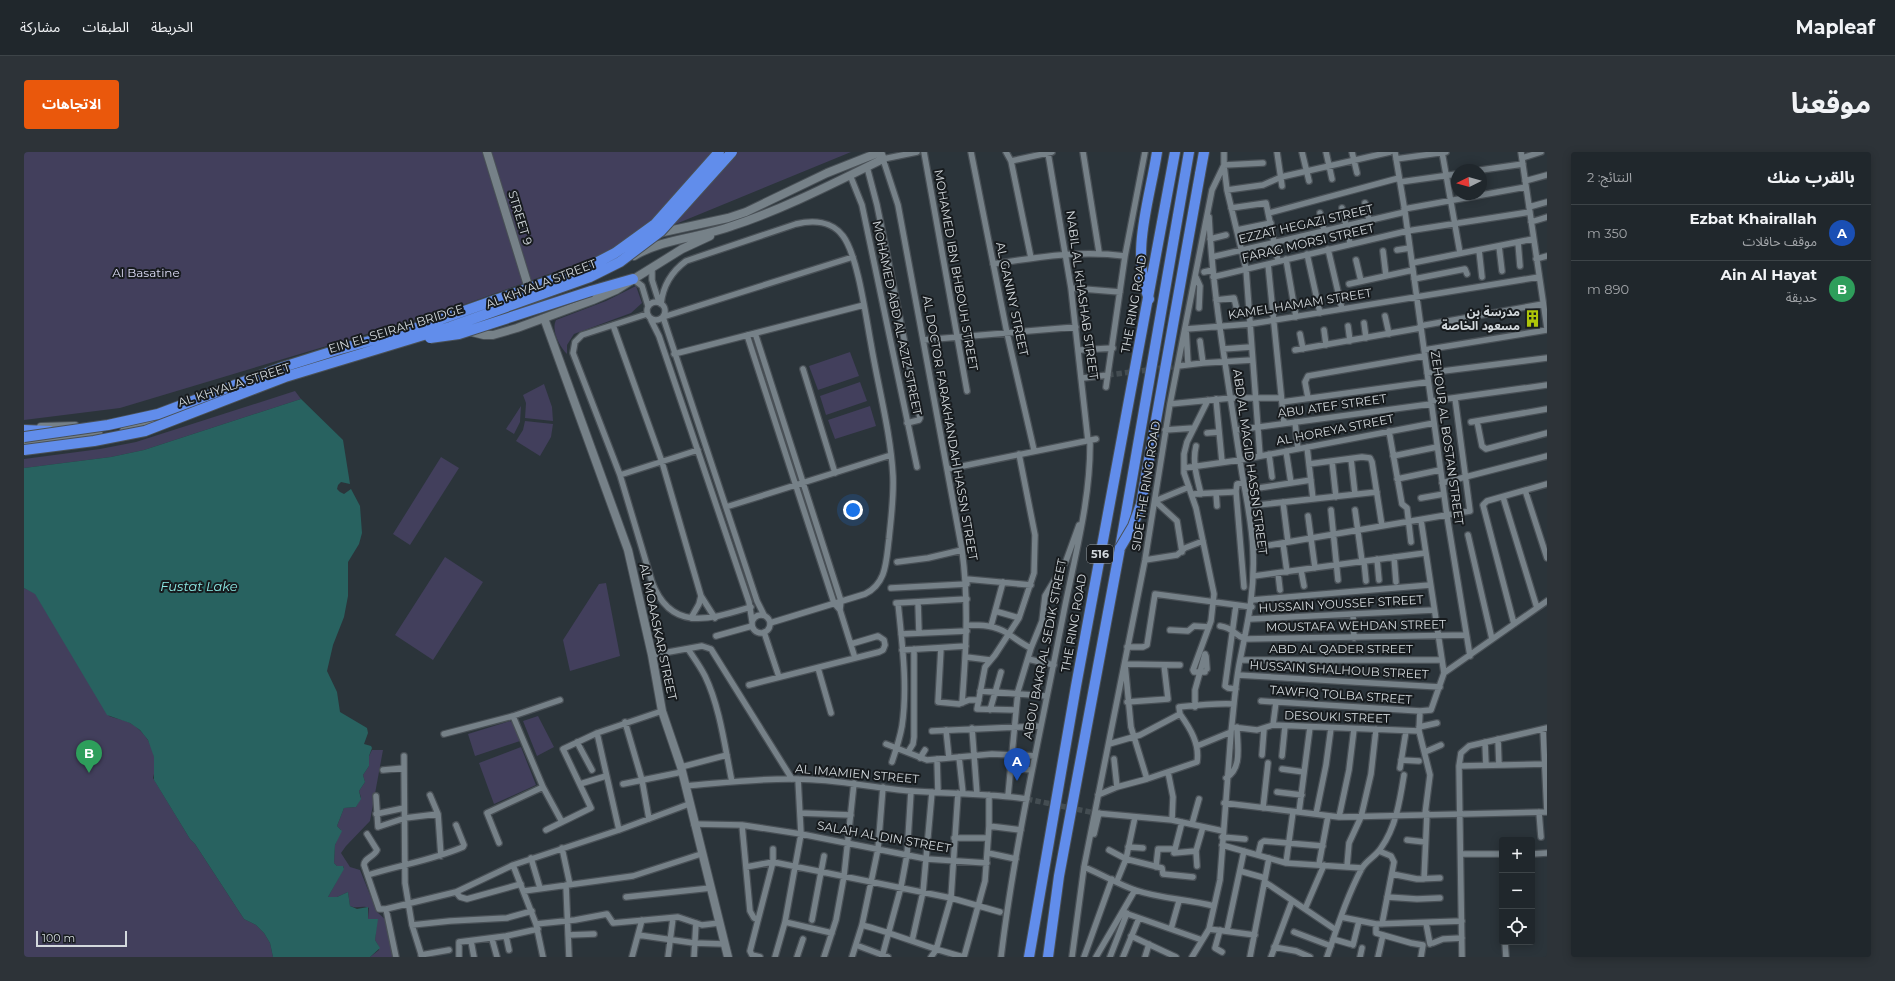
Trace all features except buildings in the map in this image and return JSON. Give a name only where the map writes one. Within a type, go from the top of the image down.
[{"type":"highway","name":"EIN EL SEIRAH BRIDGE","points":[[24,437],[108,425],[158,414],[283,367],[416,328],[586,268],[629,244],[655,224],[719,152]]},
{"type":"highway","name":"EIN EL SEIRAH BRIDGE","points":[[24,450],[111,438],[145,431],[286,377],[420,337],[579,281],[620,262],[661,231],[732,152]]},
{"type":"highway","name":"THE RING ROAD","points":[[1029,957],[1076,686],[1149,299],[1175,152]]},
{"type":"highway","name":"516","points":[[1048,957],[1061,869],[1120,548],[1189,152]]},
{"type":"highway","points":[[1120,548],[1133,526],[1144,490],[1204,152]]},
{"type":"highway","points":[[1149,299],[1143,286],[1141,248],[1156,155]]},
{"type":"highway","points":[[420,337],[440,338],[459,334],[591,291],[634,279]]},
{"type":"highway","points":[[24,428],[58,432]]},
{"type":"street","name":"STREET 9","points":[[487,152],[530,292]]},
{"type":"street","name":"AL KHYALA STREET","points":[[24,428],[97,424],[144,415],[482,309],[597,266],[651,236],[664,231],[728,218],[765,204],[812,180],[881,154],[917,152]]},
{"type":"street","name":"MOHAMED IBN BHBOUH STREET","points":[[924,152],[967,392]]},
{"type":"street","name":"AL GANINY STREET","points":[[971,152],[1007,333],[1034,450]]},
{"type":"street","points":[[1006,152],[1011,161],[1031,258]]},
{"type":"street","points":[[1011,161],[1028,154],[1050,152]]},
{"type":"street","name":"NABIL AL KHASHAB STREET","points":[[1050,152],[1066,253],[1092,440]]},
{"type":"street","points":[[1083,152],[1099,252]]},
{"type":"street","points":[[1106,387],[1113,348],[1125,256],[1145,152]]},
{"type":"street","points":[[1224,152],[1227,190],[1246,269],[1260,456]]},
{"type":"street","points":[[1277,152],[1282,186]]},
{"type":"street","points":[[1302,152],[1309,181]]},
{"type":"street","points":[[1326,152],[1332,179]]},
{"type":"street","points":[[1352,152],[1357,173]]},
{"type":"street","points":[[1227,190],[1263,185],[1281,177],[1390,152]]},
{"type":"street","name":"ZEHOUR AL BOSTAN STREET","points":[[1395,152],[1405,210],[1440,470],[1470,656]]},
{"type":"street","points":[[1396,159],[1443,152],[1460,253]]},
{"type":"street","points":[[1308,398],[1305,382],[1308,376],[1547,329],[1521,155],[1541,152]]},
{"type":"street","name":"AL KHYALA STREET","points":[[24,445],[97,436],[148,425],[460,328],[601,275],[653,246],[731,227],[801,198],[867,167],[881,154]]},
{"type":"street","name":"AL DOCTOR FARAKHANDAH HASSN STREET","points":[[881,154],[898,205],[962,550],[967,599],[966,657],[962,703]]},
{"type":"street","points":[[1224,165],[1263,163]]},
{"type":"street","points":[[1487,169],[1523,164]]},
{"type":"street","name":"SIDE THE RING ROAD","points":[[1072,957],[1085,867],[1097,813],[1098,795],[1145,560],[1165,430],[1212,190],[1224,165]]},
{"type":"street","points":[[867,167],[877,205],[920,418],[919,420],[908,422]]},
{"type":"street","name":"MOHAMED ABD AL AZIZ STREET","points":[[850,175],[862,205],[917,467]]},
{"type":"street","points":[[1269,213],[1400,180],[1451,175]]},
{"type":"street","name":"EZZAT HEGAZI STREET","points":[[1212,257],[1405,210],[1526,184],[1547,175]]},
{"type":"street","points":[[812,180],[813,187],[817,190]]},
{"type":"street","points":[[794,188],[801,191],[801,198]]},
{"type":"street","name":"FARAG MORSI STREET","points":[[1214,276],[1407,231],[1529,209],[1547,202]]},
{"type":"street","points":[[1231,208],[1263,203],[1267,205],[1278,261]]},
{"type":"street","points":[[1365,203],[1369,220]]},
{"type":"street","name":"ABD AL MAGID HASSN STREET","points":[[1209,206],[1210,239],[1222,349],[1248,506],[1253,548],[1254,576],[1252,603],[1250,619],[1240,660],[1234,704],[1233,729]]},
{"type":"street","points":[[1342,208],[1350,244]]},
{"type":"street","points":[[1320,213],[1324,230]]},
{"type":"street","points":[[1531,222],[1547,217]]},
{"type":"street","points":[[660,303],[669,278],[686,261],[804,222],[821,222],[836,229],[848,242],[864,305],[891,455],[893,500],[884,573],[878,585],[869,592],[770,623]]},
{"type":"street","points":[[1237,230],[1271,223]]},
{"type":"street","points":[[460,328],[484,335],[493,335],[599,298],[691,245],[731,227]]},
{"type":"street","points":[[1210,239],[1226,235]]},
{"type":"street","points":[[1412,263],[1533,239]]},
{"type":"street","points":[[1518,242],[1520,266]]},
{"type":"street","points":[[1499,246],[1502,271]]},
{"type":"street","points":[[1397,250],[1410,248]]},
{"type":"street","points":[[1328,249],[1342,309]]},
{"type":"street","points":[[1479,250],[1482,277]]},
{"type":"street","points":[[1384,251],[1386,276]]},
{"type":"street","points":[[993,264],[1066,253],[1099,252],[1125,256]]},
{"type":"street","points":[[1307,254],[1320,313]]},
{"type":"street","points":[[1536,259],[1547,256]]},
{"type":"street","points":[[651,320],[658,321],[663,317],[853,257]]},
{"type":"street","points":[[1286,259],[1296,317]]},
{"type":"street","points":[[1356,260],[1361,281]]},
{"type":"street","points":[[1268,264],[1284,423]]},
{"type":"street","points":[[634,279],[642,286],[648,306],[647,314],[659,336],[751,607],[752,623],[758,633],[764,632],[769,628],[770,623],[757,601],[674,354],[663,317],[664,308],[660,303],[652,280],[652,268]]},
{"type":"street","points":[[1414,279],[1465,269],[1467,274]]},
{"type":"street","points":[[1204,272],[1213,270]]},
{"type":"street","points":[[1349,284],[1412,270]]},
{"type":"street","points":[[1196,277],[1199,283],[1200,308]]},
{"type":"street","name":"KAMEL HAMAM STREET","points":[[1186,329],[1250,324],[1539,277]]},
{"type":"street","points":[[1071,288],[1120,292]]},
{"type":"street","points":[[1216,300],[1234,298],[1237,310]]},
{"type":"street","points":[[1295,350],[1389,334],[1544,301]]},
{"type":"street","points":[[648,306],[653,303],[660,303]]},
{"type":"street","points":[[674,354],[864,305]]},
{"type":"street","points":[[647,314],[582,335],[575,342],[573,353],[620,475],[654,588],[670,609],[682,615],[701,620],[715,618],[751,607]]},
{"type":"street","points":[[1385,316],[1389,334]]},
{"type":"street","name":"AL MOAASKAR STREET","points":[[544,318],[622,529],[633,568],[652,655],[662,711],[681,769],[701,854],[728,957]]},
{"type":"street","points":[[1364,323],[1366,338]]},
{"type":"street","points":[[613,324],[662,462],[701,596],[715,618]]},
{"type":"street","points":[[1348,326],[1350,341]]},
{"type":"street","points":[[923,340],[1076,327]]},
{"type":"street","points":[[1186,329],[1188,364]]},
{"type":"street","points":[[1324,330],[1326,345]]},
{"type":"street","points":[[755,333],[841,601],[840,610]]},
{"type":"street","points":[[1300,334],[1303,349]]},
{"type":"street","points":[[747,335],[834,603],[840,610],[855,658]]},
{"type":"street","points":[[1200,342],[1203,363]]},
{"type":"street","points":[[369,344],[372,355]]},
{"type":"street","points":[[1222,349],[1252,347]]},
{"type":"street","points":[[1080,350],[1113,348]]},
{"type":"street","points":[[1427,373],[1547,358]]},
{"type":"street","points":[[1178,366],[1224,361],[1252,360]]},
{"type":"street","points":[[803,369],[834,473]]},
{"type":"street","points":[[1083,378],[1108,375]]},
{"type":"street","points":[[1170,404],[1231,398],[1282,400],[1308,398],[1428,382]]},
{"type":"street","name":"ABU ATEF STREET","points":[[1236,430],[1547,384]]},
{"type":"street","points":[[1253,548],[1470,511],[1455,398]]},
{"type":"street","points":[[1204,671],[1193,670],[1202,653],[1209,627],[1214,602],[1212,577],[1192,494],[1184,468],[1184,454],[1187,442],[1208,400]]},
{"type":"street","points":[[1216,400],[1222,462]]},
{"type":"street","points":[[1547,409],[1474,422],[1482,446],[1486,449],[1547,432]]},
{"type":"street","points":[[1295,422],[1298,449]]},
{"type":"street","name":"AL HOREYA STREET","points":[[1184,468],[1240,460],[1434,423]]},
{"type":"street","points":[[1165,430],[1194,428]]},
{"type":"street","points":[[1389,431],[1402,504],[1407,508],[1411,542]]},
{"type":"street","points":[[1207,433],[1219,432]]},
{"type":"street","points":[[948,469],[1034,450],[1092,440]]},
{"type":"street","name":"ABOU BAKR AL SEDIK STREET","points":[[1001,957],[1016,859],[1032,770],[1082,521],[1089,477],[1092,440]]},
{"type":"street","points":[[698,451],[704,444]]},
{"type":"street","points":[[1196,446],[1194,457],[1201,494]]},
{"type":"street","points":[[1307,447],[1313,499]]},
{"type":"street","points":[[1393,456],[1437,447]]},
{"type":"street","points":[[620,475],[698,451],[707,452]]},
{"type":"street","points":[[1286,451],[1291,483]]},
{"type":"street","points":[[1016,710],[978,710],[985,666],[1020,618],[1031,586],[1035,560],[1035,535],[1019,454]]},
{"type":"street","points":[[1269,454],[1272,477]]},
{"type":"street","points":[[726,507],[891,455]]},
{"type":"street","points":[[1442,483],[1547,456]]},
{"type":"street","points":[[1309,464],[1366,457],[1370,458],[1372,462],[1382,526]]},
{"type":"street","points":[[1351,459],[1355,494]]},
{"type":"street","points":[[1332,461],[1336,496]]},
{"type":"street","points":[[1397,479],[1440,470]]},
{"type":"street","points":[[1245,490],[1311,480]]},
{"type":"street","points":[[1244,482],[1237,484],[1236,491],[1244,587]]},
{"type":"street","points":[[1514,624],[1482,508],[1487,501],[1547,484]]},
{"type":"street","points":[[1182,552],[1177,521],[1155,501],[1189,487]]},
{"type":"street","points":[[1525,490],[1547,558]]},
{"type":"street","points":[[1192,494],[1236,491]]},
{"type":"street","points":[[1248,506],[1377,492]]},
{"type":"street","points":[[1216,493],[1217,506]]},
{"type":"street","points":[[1421,498],[1444,494]]},
{"type":"street","points":[[1502,497],[1537,608]]},
{"type":"street","points":[[1284,502],[1287,572]]},
{"type":"street","points":[[1331,510],[1338,580]]},
{"type":"street","points":[[1355,510],[1366,581]]},
{"type":"street","points":[[1308,516],[1315,568]]},
{"type":"street","points":[[1421,520],[1444,674],[1431,710],[1420,711],[1419,729],[1430,775],[1426,814],[1424,879]]},
{"type":"street","points":[[1008,796],[1018,694],[1031,648],[1042,621],[1047,591],[1066,561],[1076,531],[1082,521]]},
{"type":"street","points":[[1468,535],[1492,639]]},
{"type":"street","points":[[1145,560],[1177,555],[1185,548],[1203,541]]},
{"type":"street","points":[[897,562],[962,550]]},
{"type":"street","points":[[1254,576],[1426,553]]},
{"type":"street","points":[[1394,557],[1396,582]]},
{"type":"street","points":[[1378,559],[1379,580]]},
{"type":"street","points":[[1301,570],[1304,586]]},
{"type":"street","points":[[1278,573],[1280,590]]},
{"type":"street","points":[[891,588],[966,582],[1003,582],[1031,586]]},
{"type":"street","points":[[991,626],[1003,582]]},
{"type":"street","points":[[1127,647],[1144,647],[1147,645],[1156,594],[1236,605],[1430,585]]},
{"type":"street","points":[[691,618],[699,604],[701,596]]},
{"type":"street","points":[[892,762],[902,727],[903,706],[902,650],[897,603],[967,599]]},
{"type":"street","points":[[1444,674],[1547,601]]},
{"type":"street","points":[[918,602],[919,633]]},
{"type":"street","points":[[1236,605],[1226,686],[1228,688],[1236,689]]},
{"type":"street","name":"HUSSAIN YOUSSEF STREET","points":[[1250,619],[1434,610]]},
{"type":"street","points":[[995,611],[1020,618]]},
{"type":"street","points":[[1353,614],[1354,638]]},
{"type":"street","points":[[716,636],[752,623],[756,616],[764,615]]},
{"type":"street","points":[[901,634],[991,626],[1009,634],[1019,642],[1031,648]]},
{"type":"street","points":[[1170,630],[1188,631],[1194,626],[1209,627]]},
{"type":"street","points":[[1220,626],[1233,630],[1240,637],[1245,639]]},
{"type":"street","points":[[764,632],[779,678]]},
{"type":"street","name":"MOUSTAFA WEHDAN STREET","points":[[1245,639],[1466,635]]},
{"type":"street","points":[[750,685],[882,651],[884,648],[884,640],[878,636],[851,644]]},
{"type":"street","points":[[652,655],[702,646],[711,649],[795,779],[800,813],[801,834],[785,922],[775,957]]},
{"type":"street","points":[[902,650],[966,646]]},
{"type":"street","points":[[941,648],[938,702],[962,703],[968,700],[979,700]]},
{"type":"street","points":[[688,649],[700,666],[708,684],[727,755],[732,782]]},
{"type":"street","points":[[908,752],[914,737],[914,649]]},
{"type":"street","points":[[1195,707],[1195,690],[1204,671],[1202,653]]},
{"type":"street","points":[[966,657],[990,660]]},
{"type":"street","points":[[1028,659],[1054,665]]},
{"type":"street","name":"ABD AL QADER STREET","points":[[1240,660],[1442,660]]},
{"type":"street","points":[[1147,779],[1133,738],[1125,664],[1180,665]]},
{"type":"street","points":[[1128,702],[1166,700],[1168,695],[1164,665]]},
{"type":"street","points":[[818,668],[831,713]]},
{"type":"street","points":[[990,710],[1000,672]]},
{"type":"street","name":"HUSSAIN SHALHOUB STREET","points":[[1238,675],[1440,686]]},
{"type":"street","points":[[980,691],[1046,696]]},
{"type":"street","points":[[444,734],[513,716],[560,700]]},
{"type":"street","name":"TAWFIQ TOLBA STREET","points":[[1261,701],[1420,711]]},
{"type":"street","points":[[1273,725],[1276,702]]},
{"type":"street","points":[[1098,795],[1117,787],[1195,763],[1197,760],[1197,746],[1191,732],[1180,714],[1179,707],[1195,707],[1216,703],[1234,704]]},
{"type":"street","points":[[546,830],[591,808],[563,749],[625,722],[662,711]]},
{"type":"street","points":[[1109,744],[1133,738],[1180,714]]},
{"type":"street","points":[[513,716],[543,787],[562,822]]},
{"type":"street","points":[[625,722],[642,780],[649,819]]},
{"type":"street","name":"DESOUKI STREET","points":[[1233,729],[1257,730],[1273,725],[1406,730],[1419,729],[1437,723]]},
{"type":"street","points":[[932,731],[1014,726],[1041,726]]},
{"type":"street","points":[[1282,756],[1285,726]]},
{"type":"street","points":[[1299,812],[1310,727]]},
{"type":"street","points":[[972,728],[977,794]]},
{"type":"street","points":[[1316,814],[1326,765],[1331,728]]},
{"type":"street","points":[[1339,817],[1349,770],[1354,728]]},
{"type":"street","points":[[1224,803],[1339,817],[1460,813],[1547,812],[1544,764],[1545,728],[1464,748],[1461,753],[1459,766],[1460,813],[1461,854],[1462,957]]},
{"type":"street","points":[[1197,746],[1233,729]]},
{"type":"street","points":[[1192,957],[1209,929],[1220,880],[1226,778],[1233,729]]},
{"type":"street","points":[[1226,778],[1232,775],[1236,769],[1233,729]]},
{"type":"street","points":[[1262,755],[1264,729]]},
{"type":"street","points":[[1348,866],[1349,843],[1361,817],[1371,774],[1376,729]]},
{"type":"street","points":[[946,730],[949,758]]},
{"type":"street","points":[[1400,768],[1406,730]]},
{"type":"street","points":[[597,734],[619,830]]},
{"type":"street","points":[[1498,739],[1499,765]]},
{"type":"street","points":[[577,742],[592,770]]},
{"type":"street","points":[[1485,742],[1486,765]]},
{"type":"street","points":[[886,744],[927,760],[974,755],[1035,756]]},
{"type":"street","points":[[1425,752],[1441,745]]},
{"type":"street","points":[[920,758],[925,750]]},
{"type":"street","points":[[623,784],[642,780],[727,755]]},
{"type":"street","points":[[404,756],[404,864],[412,925],[422,956],[449,950]]},
{"type":"street","points":[[932,957],[936,950],[951,898],[954,838],[960,793],[959,757]]},
{"type":"street","points":[[912,941],[924,892],[935,792],[936,759]]},
{"type":"street","points":[[1114,759],[1117,787]]},
{"type":"street","points":[[1402,760],[1419,761]]},
{"type":"street","points":[[1262,808],[1268,763]]},
{"type":"street","points":[[1459,766],[1544,764]]},
{"type":"street","points":[[383,770],[404,768]]},
{"type":"street","points":[[1010,768],[1032,770]]},
{"type":"street","points":[[1282,769],[1304,772]]},
{"type":"street","points":[[1168,772],[1173,797],[1172,820]]},
{"type":"street","points":[[1327,957],[1341,917],[1362,868],[1379,851],[1396,815],[1404,775]]},
{"type":"street","points":[[580,784],[606,776]]},
{"type":"street","name":"AL IMAMIEN STREET","points":[[685,786],[795,779],[854,783],[911,791],[989,794],[1027,799]]},
{"type":"street","points":[[824,957],[832,933],[844,876],[854,783]]},
{"type":"street","points":[[499,843],[487,813],[543,787]]},
{"type":"street","points":[[852,957],[862,924],[878,849],[883,787]]},
{"type":"street","points":[[856,945],[884,956],[901,887],[907,855],[911,791]]},
{"type":"street","points":[[1277,792],[1302,795]]},
{"type":"street","points":[[862,924],[890,932],[936,950],[964,957],[979,906],[987,863],[989,794]]},
{"type":"street","points":[[430,795],[438,814],[441,856]]},
{"type":"street","points":[[376,796],[378,827],[405,818],[438,814]]},
{"type":"street","points":[[1192,824],[1199,799]]},
{"type":"street","points":[[367,834],[377,850],[376,853],[364,862],[379,909],[386,909],[456,892],[531,858],[619,830],[689,804]]},
{"type":"street","points":[[376,814],[404,808]]},
{"type":"street","points":[[1286,863],[1293,812]]},
{"type":"street","points":[[1539,812],[1540,837]]},
{"type":"street","points":[[800,813],[851,815]]},
{"type":"street","points":[[1097,813],[1172,820],[1245,839]]},
{"type":"street","points":[[1305,909],[1322,864],[1323,846],[1328,816]]},
{"type":"street","points":[[1084,957],[1114,880],[1126,859],[1135,817]]},
{"type":"street","points":[[1182,822],[1175,853],[1196,851]]},
{"type":"street","name":"SALAH AL DIN STREET","points":[[694,824],[742,825],[801,834],[927,859],[987,863]]},
{"type":"street","points":[[368,875],[404,864],[441,856],[464,846],[456,825]]},
{"type":"street","points":[[742,825],[750,911],[754,918],[758,919]]},
{"type":"street","points":[[989,826],[1021,830]]},
{"type":"street","points":[[1197,866],[1196,851],[1203,827]]},
{"type":"street","points":[[954,838],[988,838]]},
{"type":"street","points":[[1407,840],[1425,842]]},
{"type":"street","points":[[1258,855],[1261,843],[1264,841],[1323,846]]},
{"type":"street","points":[[1222,845],[1286,863],[1322,864],[1362,868]]},
{"type":"street","points":[[1128,847],[1143,848]]},
{"type":"street","points":[[562,848],[568,885],[567,921],[569,957]]},
{"type":"street","points":[[1156,866],[1158,848],[1175,849]]},
{"type":"street","points":[[760,957],[752,954],[750,951],[773,862],[773,849]]},
{"type":"street","points":[[1109,850],[1126,859],[1163,868],[1163,874],[1193,877]]},
{"type":"street","points":[[1227,931],[1244,851]]},
{"type":"street","points":[[1379,851],[1389,855],[1393,859],[1392,874],[1387,897],[1375,932],[1411,944],[1423,945],[1421,957]]},
{"type":"street","points":[[1535,854],[1547,853]]},
{"type":"street","points":[[524,891],[633,876],[701,854]]},
{"type":"street","points":[[988,854],[1016,859]]},
{"type":"street","points":[[1461,854],[1499,854]]},
{"type":"street","points":[[812,920],[824,856]]},
{"type":"street","points":[[531,858],[540,888]]},
{"type":"street","points":[[1250,957],[1269,858]]},
{"type":"street","points":[[746,867],[773,862],[796,866],[951,898],[1000,912]]},
{"type":"street","points":[[514,865],[537,926],[543,957]]},
{"type":"street","points":[[1085,867],[1135,890],[1179,901],[1193,900],[1214,906]]},
{"type":"street","points":[[1240,871],[1265,880],[1292,901],[1336,930]]},
{"type":"street","points":[[1392,874],[1424,879],[1440,878]]},
{"type":"street","points":[[456,892],[460,897],[467,899],[521,884]]},
{"type":"street","points":[[626,897],[711,888]]},
{"type":"street","points":[[1110,957],[1125,913],[1135,890]]},
{"type":"street","points":[[1387,897],[1416,899],[1440,898]]},
{"type":"street","points":[[1171,929],[1179,901]]},
{"type":"street","points":[[1271,957],[1292,901]]},
{"type":"street","points":[[386,909],[396,957]]},
{"type":"street","points":[[412,925],[507,918],[532,911]]},
{"type":"street","points":[[1125,913],[1202,940]]},
{"type":"street","points":[[1096,957],[1125,913]]},
{"type":"street","points":[[459,957],[458,942],[506,936],[537,926],[607,914],[613,923],[683,918],[702,925],[719,923]]},
{"type":"street","points":[[1341,917],[1379,924],[1462,921]]},
{"type":"street","points":[[668,957],[673,918]]},
{"type":"street","points":[[1123,957],[1139,918]]},
{"type":"street","points":[[632,957],[642,920]]},
{"type":"street","points":[[1333,939],[1351,944],[1359,921]]},
{"type":"street","points":[[785,922],[832,933]]},
{"type":"street","points":[[694,957],[696,923]]},
{"type":"street","points":[[1426,923],[1431,944],[1443,939],[1462,938]]},
{"type":"street","points":[[1209,929],[1255,935]]},
{"type":"street","points":[[1220,930],[1215,948],[1222,954]]},
{"type":"street","points":[[1294,932],[1330,948]]},
{"type":"street","points":[[568,935],[594,934]]},
{"type":"street","points":[[638,935],[694,943],[724,944]]},
{"type":"street","points":[[1378,957],[1383,935]]},
{"type":"street","points":[[506,936],[509,950]]},
{"type":"street","points":[[1132,936],[1176,957]]},
{"type":"street","points":[[492,938],[497,957]]},
{"type":"street","points":[[797,957],[803,939]]},
{"type":"street","points":[[471,941],[474,957]]},
{"type":"street","points":[[1104,943],[1113,949]]},
{"type":"street","points":[[1145,957],[1149,944]]},
{"type":"street","points":[[997,957],[1002,945]]},
{"type":"street","points":[[1505,945],[1506,957]]},
{"type":"street","points":[[1274,947],[1296,951],[1310,957]]},
{"type":"street","points":[[1330,948],[1331,957]]},
{"type":"street","points":[[1360,957],[1362,948]]},
{"type":"green space","name":"Al Basatine","points":[[24,152],[851,152],[593,258],[457,307],[120,408],[24,420]]},
{"type":"green space","points":[[636,286],[642,303],[631,313],[574,334],[567,345],[567,354],[561,347],[555,333],[554,328],[556,320],[606,301]]},
{"type":"green space","points":[[850,352],[859,376],[818,390],[809,366]]},
{"type":"green space","points":[[860,382],[867,401],[826,415],[820,396]]},
{"type":"green space","points":[[544,384],[552,407],[553,421],[525,418],[526,403],[523,395]]},
{"type":"green space","points":[[295,391],[301,399],[144,450],[111,457],[24,468],[24,459],[100,449],[136,442]]},
{"type":"green space","points":[[521,406],[520,422],[514,434],[506,429]]},
{"type":"green space","points":[[870,406],[876,426],[835,439],[828,420]]},
{"type":"green space","points":[[525,421],[553,424],[551,437],[540,456],[516,441],[523,430]]},
{"type":"green space","points":[[441,457],[459,468],[410,545],[393,534]]},
{"type":"green space","points":[[445,557],[483,582],[433,660],[395,635]]},
{"type":"green space","points":[[606,583],[620,656],[570,671],[563,640],[599,584]]},
{"type":"green space","points":[[24,588],[35,593],[109,716],[130,723],[143,733],[148,740],[154,754],[155,770],[153,778],[190,839],[195,844],[244,919],[256,925],[264,933],[270,943],[273,957],[24,957]]},
{"type":"green space","points":[[538,716],[554,747],[537,756],[523,721]]},
{"type":"green space","points":[[510,721],[514,724],[520,741],[475,756],[468,734]]},
{"type":"green space","points":[[521,747],[536,785],[494,804],[479,763]]},
{"type":"green space","points":[[372,750],[383,750],[370,821],[341,853],[350,867],[360,870],[377,912],[387,921],[393,957],[370,957],[379,950],[375,940],[377,919],[368,919],[369,908],[350,906],[348,892],[337,897],[328,897],[344,868],[343,866],[337,866],[334,863],[335,845],[341,830],[337,826],[344,808],[356,807],[361,797],[359,791],[365,782],[363,775],[369,766],[369,756]]},
{"type":"water","name":"Fustat Lake","points":[[301,399],[343,440],[350,484],[341,482],[337,489],[344,494],[351,489],[360,506],[362,533],[359,544],[348,562],[348,596],[344,617],[333,645],[327,671],[337,692],[340,712],[367,728],[368,733],[364,744],[371,746],[372,748],[369,756],[369,766],[363,775],[365,782],[359,791],[361,799],[356,807],[344,808],[337,826],[342,831],[335,845],[334,863],[337,866],[343,866],[344,869],[328,897],[337,897],[348,892],[350,906],[357,909],[368,907],[368,919],[378,919],[375,940],[380,948],[370,957],[273,957],[270,943],[264,933],[256,925],[244,919],[195,844],[190,839],[154,780],[154,757],[148,740],[140,730],[130,723],[107,715],[35,594],[24,588],[24,468],[111,457],[144,450]]},
{"type":"tunnel","points":[[1108,375],[1178,366]]},
{"type":"tunnel","points":[[1027,799],[1095,813]]},
{"type":"place","name":"مدرسة بن مسعود الخاصة","points":[[1533,319]]},
{"type":"place","name":"Ain Al Hayat","points":[[89,773]]},
{"type":"place","name":"Ezbat Khairallah","points":[[1017,781]]}]
